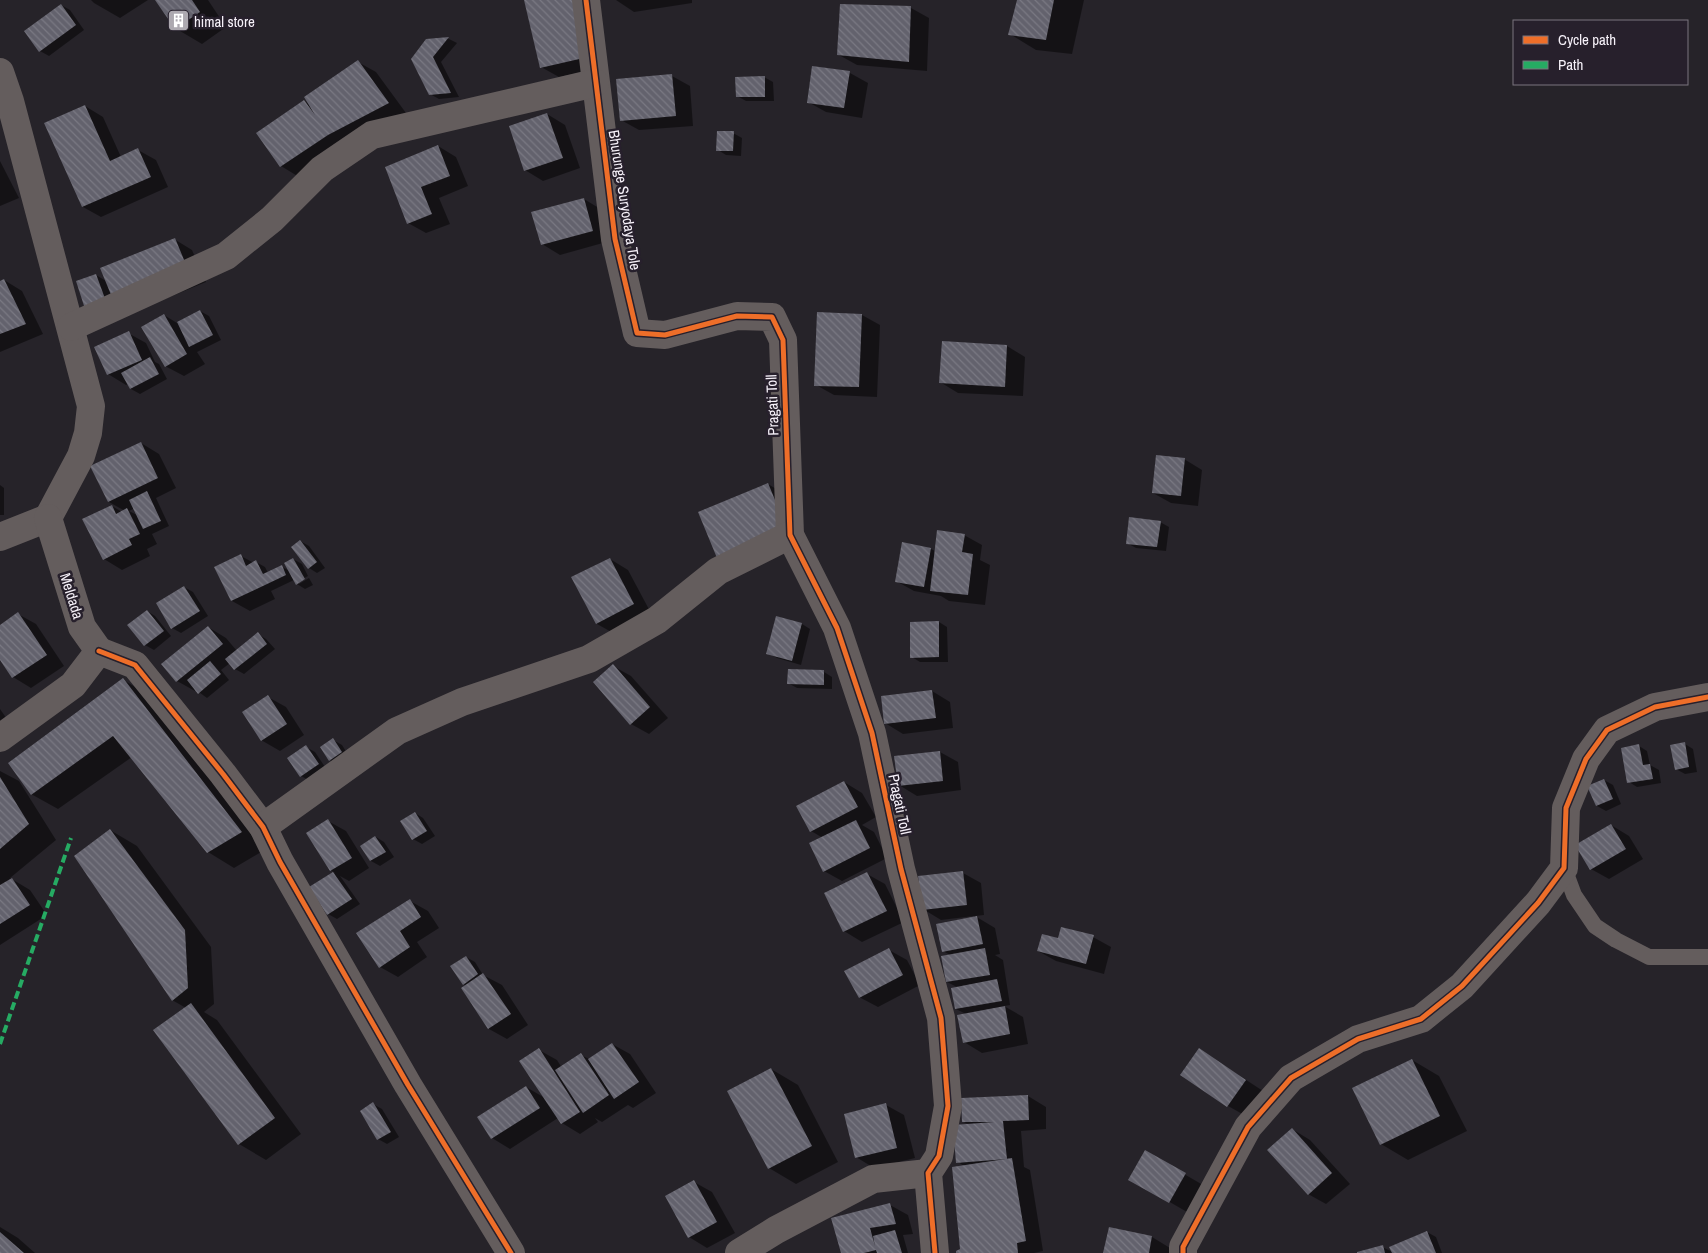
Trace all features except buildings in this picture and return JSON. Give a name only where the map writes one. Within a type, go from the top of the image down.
[{"type":"street","name":"Bhurunge Suryodaya Tole","points":[[586,0],[615,239],[637,333],[665,335],[737,316],[772,316],[783,340],[783,367]]},
{"type":"street","points":[[0,72],[5,104],[71,327],[91,406],[89,424],[80,456],[48,518],[0,537]]},
{"type":"street","points":[[71,327],[226,256],[272,219],[322,169],[372,134],[595,83]]},
{"type":"street","name":"Pragati Toll","points":[[783,367],[790,535],[837,628],[872,733],[901,869],[940,1018],[948,1106],[939,1156],[928,1173]]},
{"type":"street","name":"Meldada","points":[[48,518],[82,627],[99,651]]},
{"type":"street","points":[[263,828],[397,731],[462,702],[589,659],[657,620],[718,571],[790,535]]},
{"type":"street","points":[[0,738],[74,685],[99,651],[135,665],[223,774],[263,828],[280,862],[408,1085],[510,1253]]},
{"type":"street","points":[[1183,1253],[1248,1127],[1291,1078],[1358,1039],[1421,1019],[1462,986],[1538,903],[1564,868],[1566,808],[1586,759],[1608,730],[1655,707],[1708,696]]},
{"type":"street","points":[[739,1253],[776,1230],[873,1179],[928,1173],[935,1253]]},
{"type":"lane","points":[[1564,868],[1574,895],[1595,926],[1616,940],[1649,957],[1708,957]]},
{"type":"marked path","points":[[0,1044],[71,838]]},
{"type":"cycle path","points":[[586,0],[615,239],[637,333],[665,335],[737,316],[772,317],[783,340],[790,535],[837,628],[872,733],[901,869],[941,1018],[948,1106],[939,1156],[928,1173],[935,1253]]},
{"type":"cycle path","points":[[99,651],[135,665],[263,827],[280,862],[408,1085],[511,1253]]},
{"type":"cycle path","points":[[1183,1253],[1183,1247],[1248,1127],[1291,1078],[1358,1039],[1421,1019],[1462,986],[1538,903],[1564,868],[1566,808],[1586,759],[1607,730],[1655,707],[1708,697]]},
{"type":"place","name":"himal store","points":[[178,21]]}]
